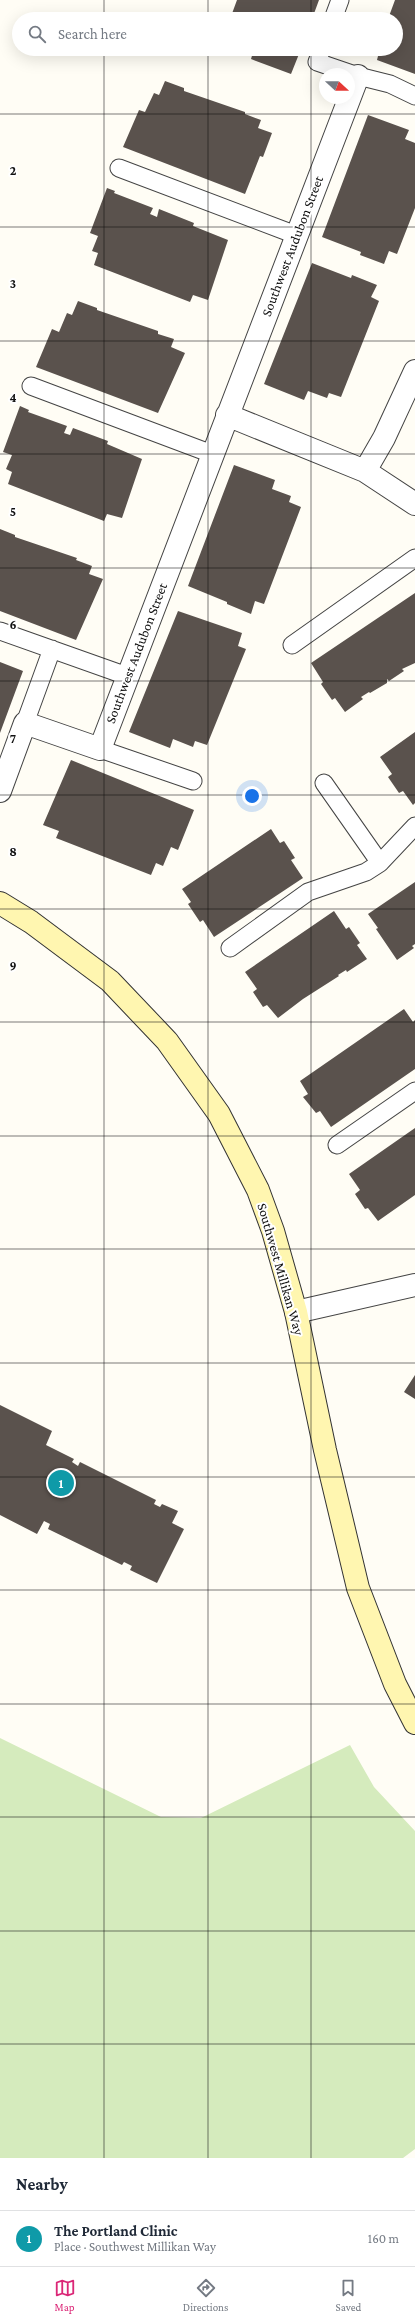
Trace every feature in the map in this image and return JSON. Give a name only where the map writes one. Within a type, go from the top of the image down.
[{"type":"street","name":"Southwest Audubon Street","points":[[100,749],[358,76]]},
{"type":"street","points":[[365,471],[384,438],[415,371]]},
{"type":"street","points":[[227,415],[365,471],[415,504]]},
{"type":"street","points":[[0,791],[25,723],[100,749]]},
{"type":"street","name":"Southwest Millikan Way","points":[[0,903],[31,922],[110,981],[167,1041],[219,1114],[258,1190],[273,1231],[296,1312],[325,1450],[358,1588],[395,1684],[415,1723]]},
{"type":"street","points":[[296,1312],[415,1285]]},
{"type":"lane","points":[[336,12],[340,0]]},
{"type":"lane","points":[[319,56],[317,62],[358,76],[390,84],[415,96]]},
{"type":"lane","points":[[120,168],[296,235]]},
{"type":"lane","points":[[31,386],[212,454]]},
{"type":"lane","points":[[292,645],[415,558]]},
{"type":"lane","points":[[0,630],[127,676]]},
{"type":"lane","points":[[25,723],[52,649]]},
{"type":"lane","points":[[100,749],[193,782]]},
{"type":"lane","points":[[324,783],[380,863]]},
{"type":"lane","points":[[230,948],[308,892],[366,872],[380,863],[415,826]]},
{"type":"lane","points":[[337,1145],[415,1091]]},
{"type":"green space","points":[[0,1738],[161,1817],[201,1818],[350,1745],[374,1787],[415,1831],[415,2149],[403,2158],[0,2158]]},
{"type":"building","points":[[237,0],[319,0],[315,12],[233,12]]},
{"type":"building","points":[[395,0],[415,0],[415,74],[377,60],[378,56],[403,56],[403,12],[391,12]]},
{"type":"building","points":[[252,56],[298,56],[291,74],[251,59]]},
{"type":"building","points":[[165,81],[184,88],[184,91],[245,112],[245,114],[261,120],[258,128],[272,133],[263,157],[260,156],[245,194],[123,147],[139,110],[145,112],[154,93],[159,95]]},
{"type":"building","points":[[368,115],[409,130],[405,139],[415,143],[415,208],[397,254],[389,251],[384,264],[360,255],[361,252],[322,237]]},
{"type":"building","points":[[107,188],[115,191],[114,193],[153,208],[150,214],[157,217],[159,209],[194,223],[193,226],[228,240],[208,300],[193,295],[190,302],[94,265],[98,253],[92,251],[98,236],[90,233]]},
{"type":"building","points":[[312,263],[351,278],[352,275],[377,285],[371,297],[379,301],[341,397],[329,393],[327,398],[308,391],[304,400],[264,384]]},
{"type":"building","points":[[78,301],[97,308],[97,310],[158,331],[158,334],[174,339],[171,347],[185,353],[158,413],[36,367],[52,329],[59,332],[67,313],[72,315]]},
{"type":"building","points":[[20,406],[29,410],[28,412],[67,426],[64,433],[70,435],[73,428],[108,441],[107,444],[142,459],[122,518],[107,514],[104,521],[8,484],[12,472],[6,469],[12,455],[3,452]]},
{"type":"building","points":[[234,465],[275,480],[272,489],[291,496],[289,502],[301,507],[264,604],[255,601],[251,614],[227,604],[227,602],[188,586]]},
{"type":"building","points":[[0,529],[15,535],[15,537],[77,558],[76,560],[92,566],[89,574],[103,579],[76,640],[0,611]]},
{"type":"building","points":[[415,593],[415,663],[402,669],[404,671],[389,681],[387,679],[387,683],[361,697],[363,699],[345,712],[335,698],[332,700],[321,684],[323,682],[311,663]]},
{"type":"building","points":[[178,611],[242,633],[238,646],[246,649],[207,745],[195,741],[193,747],[173,739],[170,748],[129,732]]},
{"type":"building","points":[[0,662],[23,671],[0,733]]},
{"type":"building","points":[[415,732],[415,803],[413,805],[403,791],[399,793],[388,777],[392,774],[380,757]]},
{"type":"building","points":[[71,760],[194,810],[178,850],[171,847],[163,866],[156,863],[151,875],[56,838],[59,831],[43,825]]},
{"type":"building","points":[[271,829],[280,843],[284,841],[295,858],[291,860],[303,878],[214,937],[203,920],[200,922],[188,904],[191,902],[182,889]]},
{"type":"building","points":[[415,882],[415,944],[412,946],[414,948],[397,960],[376,929],[378,928],[368,914]]},
{"type":"building","points":[[334,911],[346,929],[349,927],[360,943],[357,945],[367,959],[347,972],[346,970],[338,975],[339,976],[303,999],[278,1018],[267,1005],[263,1007],[253,992],[257,989],[245,972]]},
{"type":"building","points":[[404,1009],[413,1022],[415,1020],[415,1069],[331,1127],[320,1111],[316,1113],[303,1097],[308,1094],[300,1081]]},
{"type":"building","points":[[415,1128],[415,1195],[378,1221],[368,1208],[365,1209],[355,1194],[360,1190],[349,1174]]},
{"type":"building","points":[[415,1375],[415,1399],[404,1392]]},
{"type":"building","points":[[0,1405],[52,1431],[46,1445],[74,1459],[72,1462],[78,1466],[80,1462],[156,1500],[154,1504],[160,1507],[162,1504],[178,1511],[172,1523],[184,1529],[157,1583],[130,1570],[132,1566],[124,1562],[122,1565],[48,1529],[50,1524],[44,1521],[37,1534],[0,1515]]},
{"type":"place","name":"The Portland Clinic","points":[[61,1483]]}]
